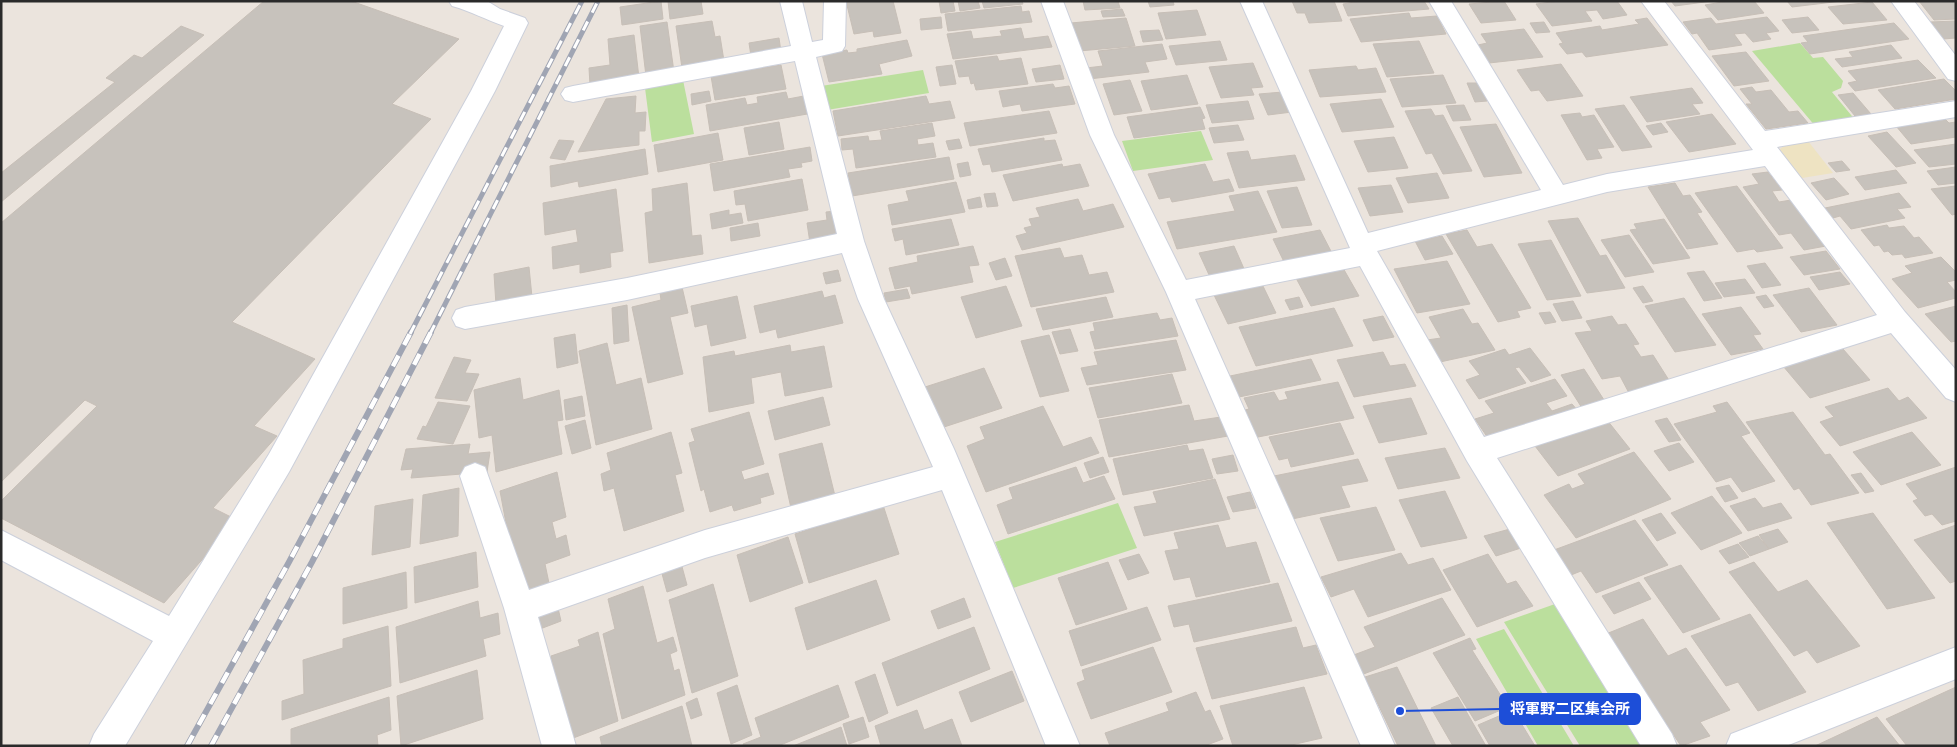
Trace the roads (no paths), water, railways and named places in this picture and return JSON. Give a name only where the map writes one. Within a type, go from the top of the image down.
[{"type":"street","points":[[106,746],[279,463],[478,99],[517,23],[492,14],[473,3],[460,1]]},
{"type":"street","points":[[791,1],[851,241],[871,299],[940,449],[1063,746]]},
{"type":"street","points":[[573,94],[834,46],[835,1]]},
{"type":"street","points":[[1052,1],[1102,135],[1179,292],[1378,746]]},
{"type":"street","points":[[1251,1],[1363,250],[1477,452],[1660,746]]},
{"type":"street","points":[[1440,1],[1557,195]]},
{"type":"street","points":[[1652,1],[1896,320],[1956,390]]},
{"type":"street","points":[[1902,1],[1956,73]]},
{"type":"street","points":[[1179,292],[1363,250],[1557,195],[1607,183],[1956,109]]},
{"type":"street","points":[[465,318],[627,289],[851,241]]},
{"type":"street","points":[[1477,452],[1896,320]]},
{"type":"street","points":[[520,608],[706,544],[950,475]]},
{"type":"street","points":[[475,476],[520,608],[559,746]]},
{"type":"street","points":[[1,544],[175,636]]},
{"type":"street","points":[[1750,745],[1956,663]]},
{"type":"railway","points":[[410,334],[582,1]]},
{"type":"railway","points":[[430,334],[598,1]]},
{"type":"railway","points":[[187,746],[289,562],[411,332]]},
{"type":"railway","points":[[211,746],[312,562],[431,332]]},
{"type":"place","name":"将軍野二区集会所","points":[[1400,711]]}]
